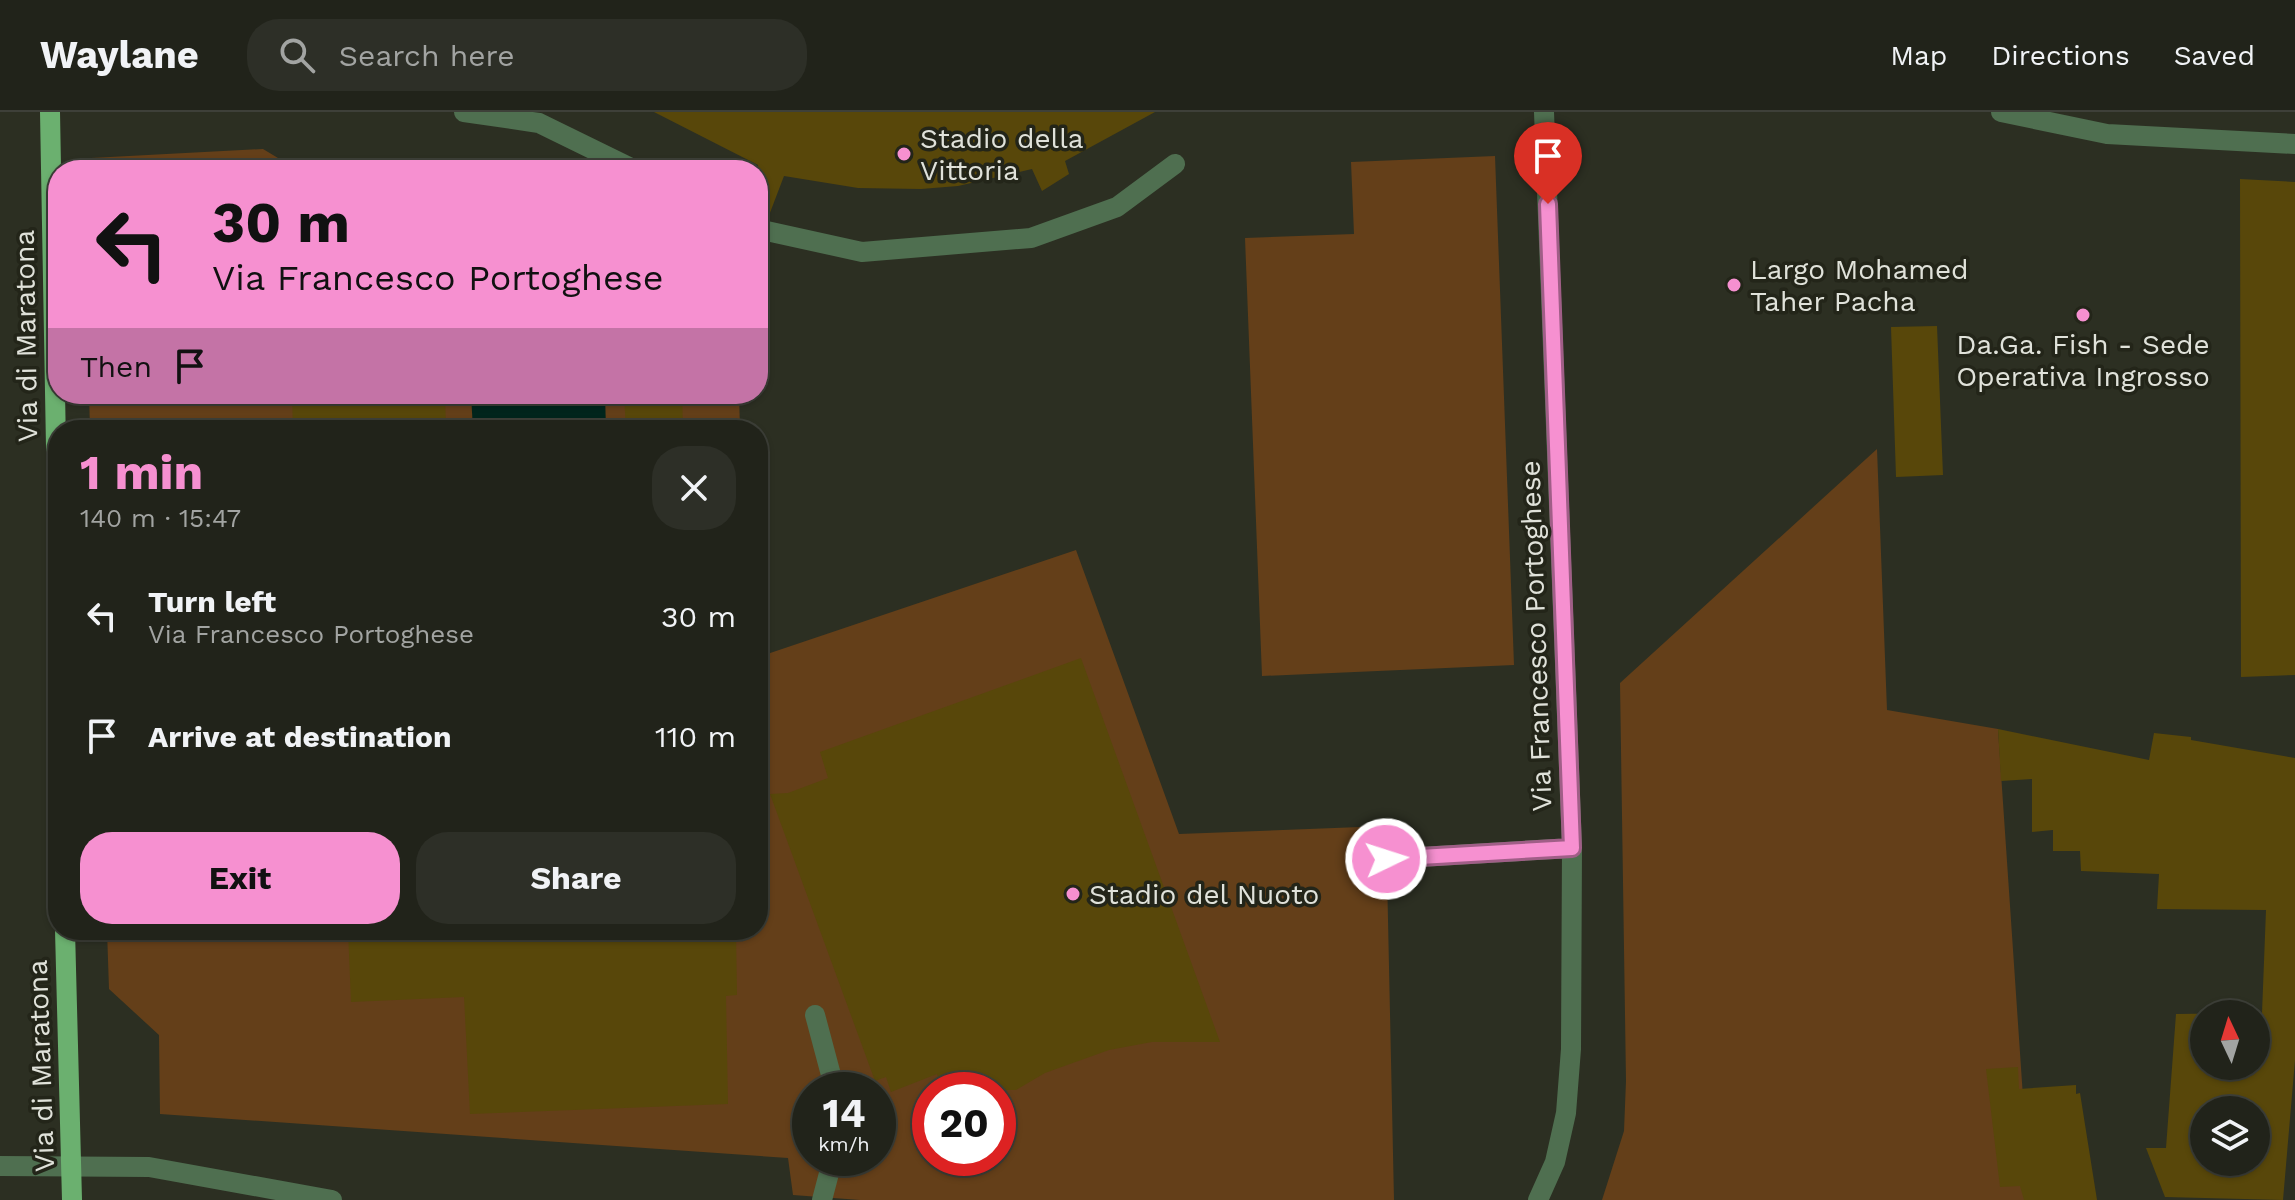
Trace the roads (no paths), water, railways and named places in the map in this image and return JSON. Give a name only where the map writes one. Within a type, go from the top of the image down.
[{"type":"main road","name":"Via di Maratona","points":[[50,112],[51,160]]},
{"type":"main road","name":"Via di Maratona","points":[[65,940],[72,1200]]},
{"type":"street","points":[[464,112],[539,123],[615,160]]},
{"type":"street","name":"Via Francesco Portoghese","points":[[1538,1200],[1555,1162],[1566,1113],[1571,1049],[1572,848],[1544,112]]},
{"type":"street","points":[[2001,112],[2107,134],[2295,144]]},
{"type":"street","points":[[768,231],[862,252],[1031,238],[1117,207],[1175,164]]},
{"type":"street","points":[[1386,859],[1572,848]]},
{"type":"street","points":[[815,1015],[830,1072]]},
{"type":"street","points":[[0,1166],[149,1167],[332,1200]]},
{"type":"street","points":[[822,1200],[828,1176]]},
{"type":"water","points":[[472,404],[605,404],[606,420],[472,420]]},
{"type":"place","name":"Stadio della Vittoria","points":[[904,154]]},
{"type":"place","name":"Largo Mohamed Taher Pacha","points":[[1734,285]]},
{"type":"place","name":"Da.Ga. Fish - Sede Operativa Ingrosso","points":[[2083,315]]},
{"type":"place","name":"Stadio del Nuoto","points":[[1073,894]]}]
